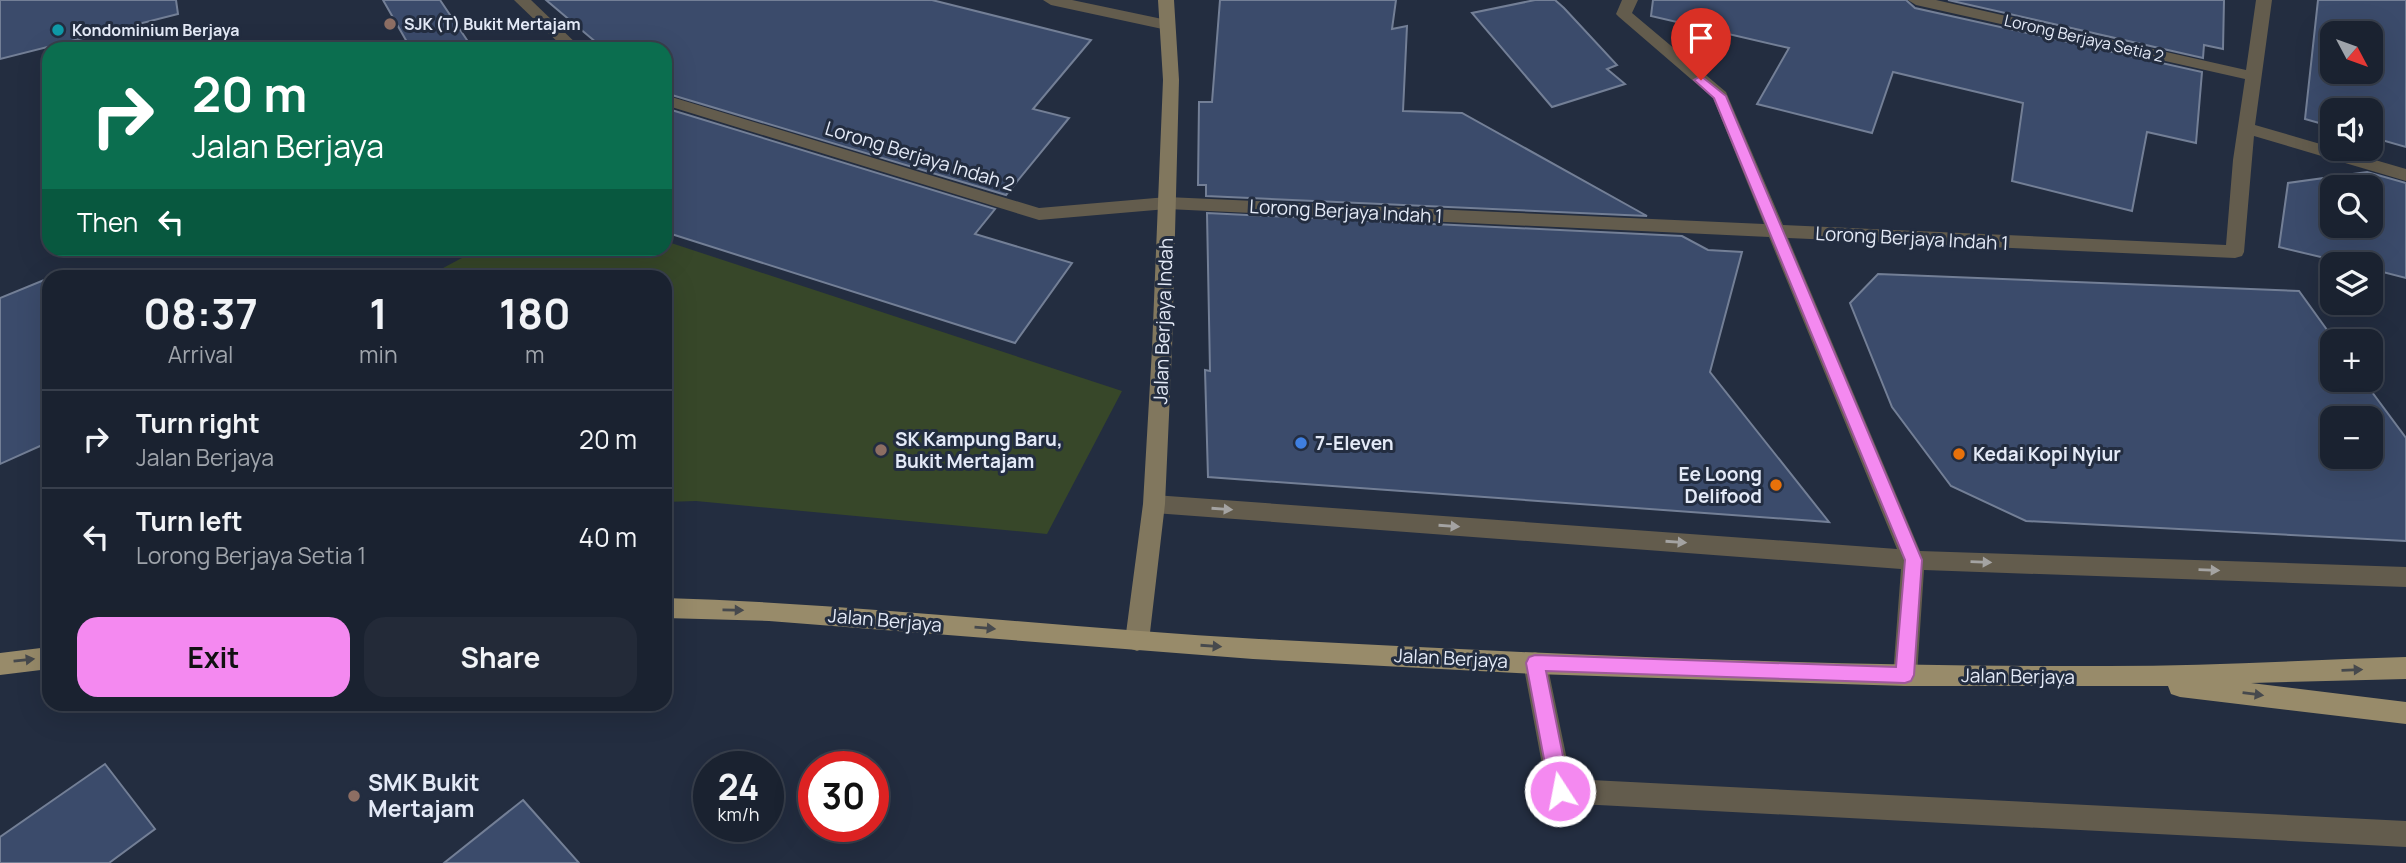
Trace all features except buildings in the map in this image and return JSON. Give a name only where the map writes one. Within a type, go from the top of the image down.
[{"type":"main road","name":"Jalan Berjaya","points":[[672,608],[769,611],[1136,640],[1535,663],[1905,675],[2112,677],[2406,668]]},
{"type":"main road","points":[[0,664],[42,659]]},
{"type":"main road","points":[[2112,677],[2406,713]]},
{"type":"street","points":[[522,0],[567,42]]},
{"type":"street","points":[[1051,0],[1167,25]]},
{"type":"street","name":"Jalan Berjaya Indah","points":[[1136,640],[1154,504],[1171,79],[1166,0]]},
{"type":"street","points":[[1630,0],[1624,14],[1720,96],[1913,560],[1905,675]]},
{"type":"street","name":"Lorong Berjaya Setia 2","points":[[1916,0],[2253,76]]},
{"type":"street","name":"Lorong Berjaya Indah 1","points":[[1167,203],[2235,252],[2242,160],[2264,0]]},
{"type":"street","name":"Lorong Berjaya Indah 2","points":[[672,102],[1039,214],[1167,203]]},
{"type":"street","points":[[2247,128],[2406,175]]},
{"type":"street","points":[[1154,504],[1913,560],[2406,577]]},
{"type":"street","points":[[1535,663],[1560,791],[2406,834]]},
{"type":"green space","name":"SK Kampung Baru, Bukit Mertajam","points":[[672,243],[1122,391],[1047,534],[696,501],[672,502],[672,270],[439,270],[466,256],[672,256]]},
{"type":"place","name":"SJK (T) Bukit Mertajam","points":[[390,24]]},
{"type":"place","name":"Kondominium Berjaya","points":[[58,30]]},
{"type":"place","name":"7-Eleven","points":[[1301,443]]},
{"type":"place","name":"SK Kampung Baru, Bukit Mertajam","points":[[881,450]]},
{"type":"place","name":"Kedai Kopi Nyiur","points":[[1959,454]]},
{"type":"place","name":"Ee Loong Delifood","points":[[1776,485]]},
{"type":"place","name":"SMK Bukit Mertajam","points":[[354,796]]},
{"type":"route","points":[[1560,791],[1535,663],[1905,675],[1913,560],[1720,96],[1701,80]]}]
